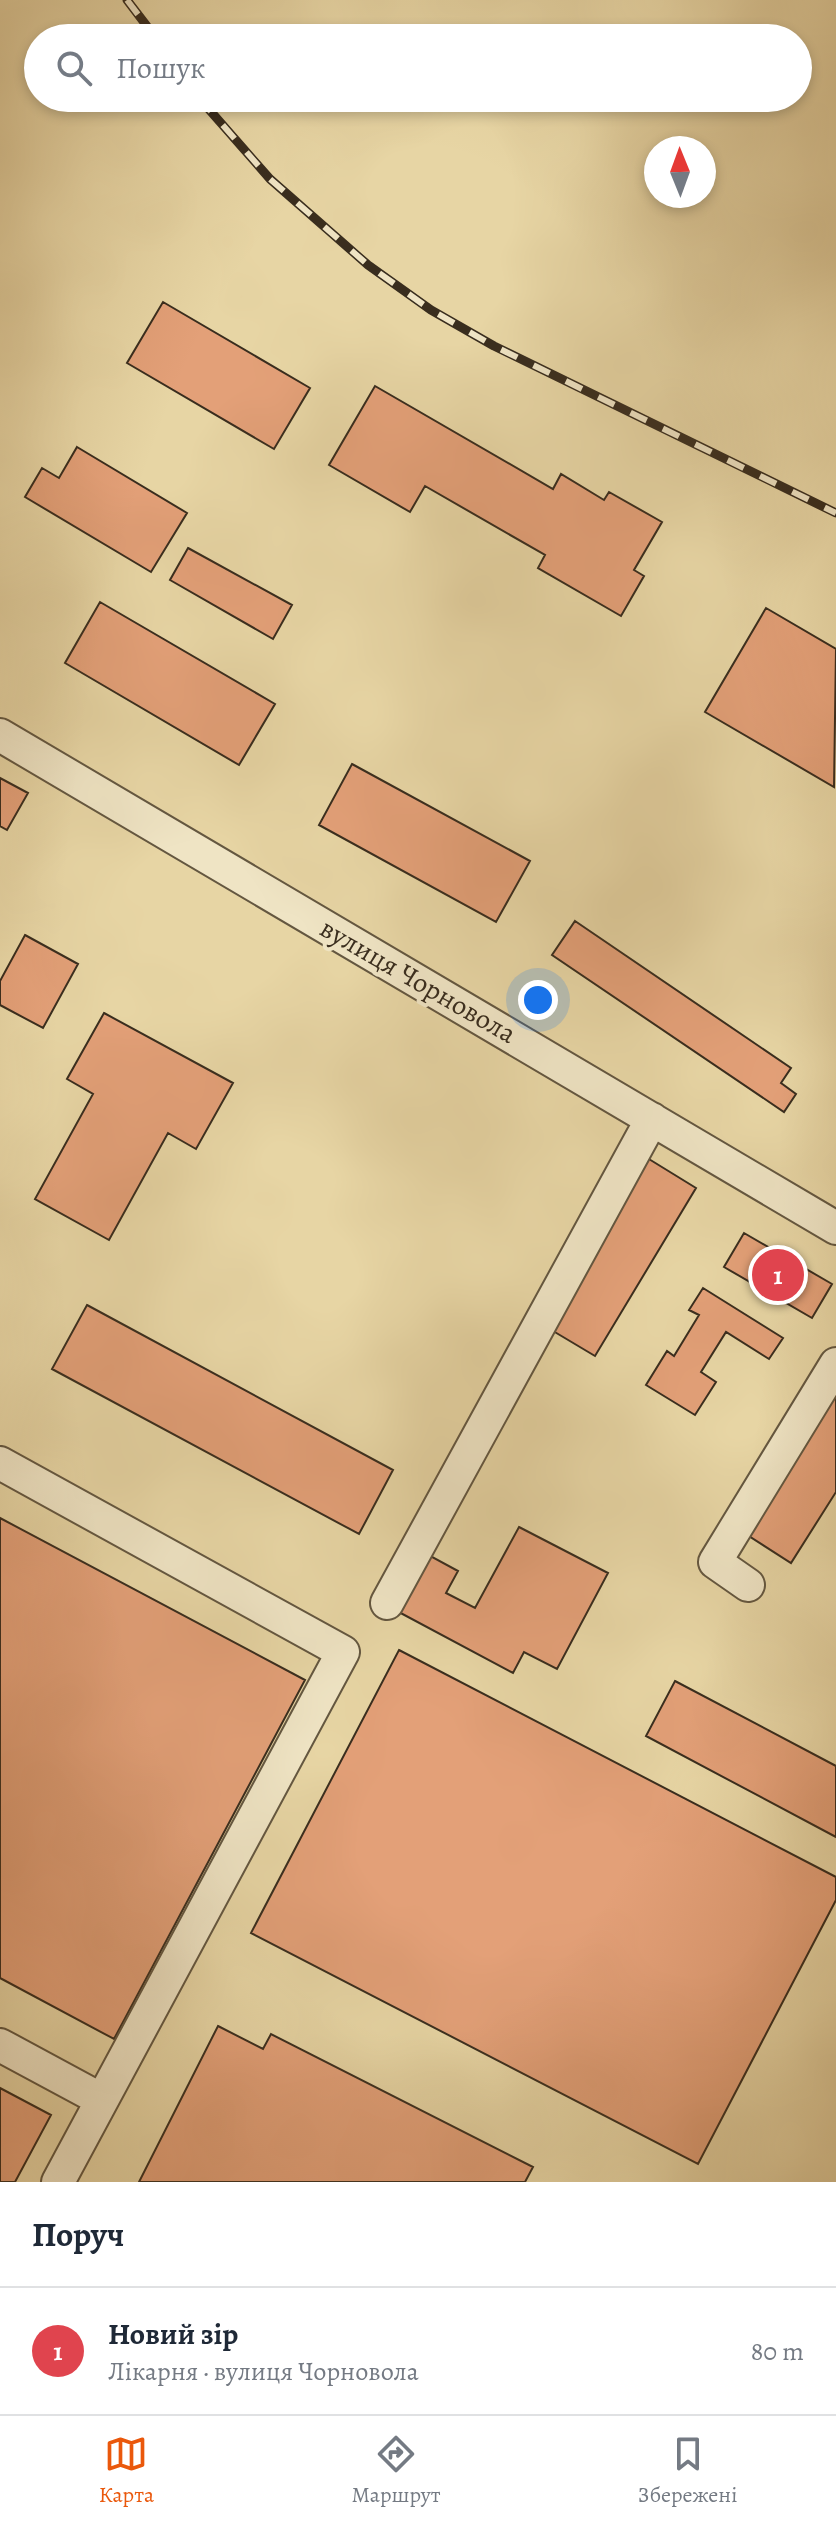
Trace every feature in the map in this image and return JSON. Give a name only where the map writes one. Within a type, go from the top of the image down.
[{"type":"street","name":"вулиця Чорновола","points":[[0,735],[836,1228]]},
{"type":"street","points":[[387,1603],[652,1119]]},
{"type":"street","points":[[748,1585],[715,1562],[836,1364]]},
{"type":"street","points":[[0,1463],[343,1652],[58,2182]]},
{"type":"street","points":[[0,2045],[102,2100]]},
{"type":"building","points":[[163,302],[310,388],[274,449],[127,363]]},
{"type":"building","points":[[375,386],[553,489],[561,474],[604,500],[609,492],[662,522],[634,570],[644,576],[621,616],[538,568],[545,555],[425,486],[410,512],[329,465]]},
{"type":"building","points":[[77,447],[187,513],[151,572],[25,497],[42,468],[59,478]]},
{"type":"building","points":[[188,548],[292,605],[273,639],[170,580]]},
{"type":"building","points":[[100,602],[275,704],[239,765],[65,663]]},
{"type":"building","points":[[766,608],[836,649],[834,787],[705,712]]},
{"type":"building","points":[[352,764],[530,861],[496,922],[319,825]]},
{"type":"building","points":[[0,778],[28,793],[7,830],[0,826]]},
{"type":"building","points":[[575,921],[791,1068],[781,1083],[796,1094],[784,1112],[552,955]]},
{"type":"building","points":[[25,935],[78,964],[43,1028],[0,1005],[0,981]]},
{"type":"building","points":[[104,1013],[233,1083],[196,1149],[168,1133],[109,1240],[35,1199],[93,1094],[67,1079]]},
{"type":"building","points":[[644,1156],[696,1188],[595,1356],[543,1325]]},
{"type":"building","points":[[744,1233],[832,1284],[812,1318],[724,1267]]},
{"type":"building","points":[[703,1288],[783,1338],[769,1359],[726,1332],[701,1372],[716,1382],[695,1415],[646,1385],[667,1351],[674,1356],[699,1315],[689,1310]]},
{"type":"building","points":[[87,1305],[393,1470],[359,1534],[52,1369]]},
{"type":"building","points":[[836,1382],[836,1492],[791,1563],[741,1531]]},
{"type":"building","points":[[0,1518],[305,1680],[114,2039],[0,1978]]},
{"type":"building","points":[[519,1527],[608,1573],[557,1669],[524,1652],[513,1673],[395,1610],[425,1553],[458,1571],[446,1593],[475,1608]]},
{"type":"building","points":[[399,1650],[836,1877],[836,1900],[698,2164],[251,1933]]},
{"type":"building","points":[[675,1681],[836,1766],[836,1837],[646,1736]]},
{"type":"building","points":[[218,2026],[263,2049],[271,2034],[533,2167],[525,2182],[139,2182]]},
{"type":"building","points":[[0,2088],[51,2115],[15,2182],[0,2182]]},
{"type":"railway","points":[[127,0],[145,24]]},
{"type":"railway","points":[[211,112],[270,179],[368,265],[431,310],[494,346],[836,513]]},
{"type":"place","name":"Новий зір","points":[[778,1275]]}]
